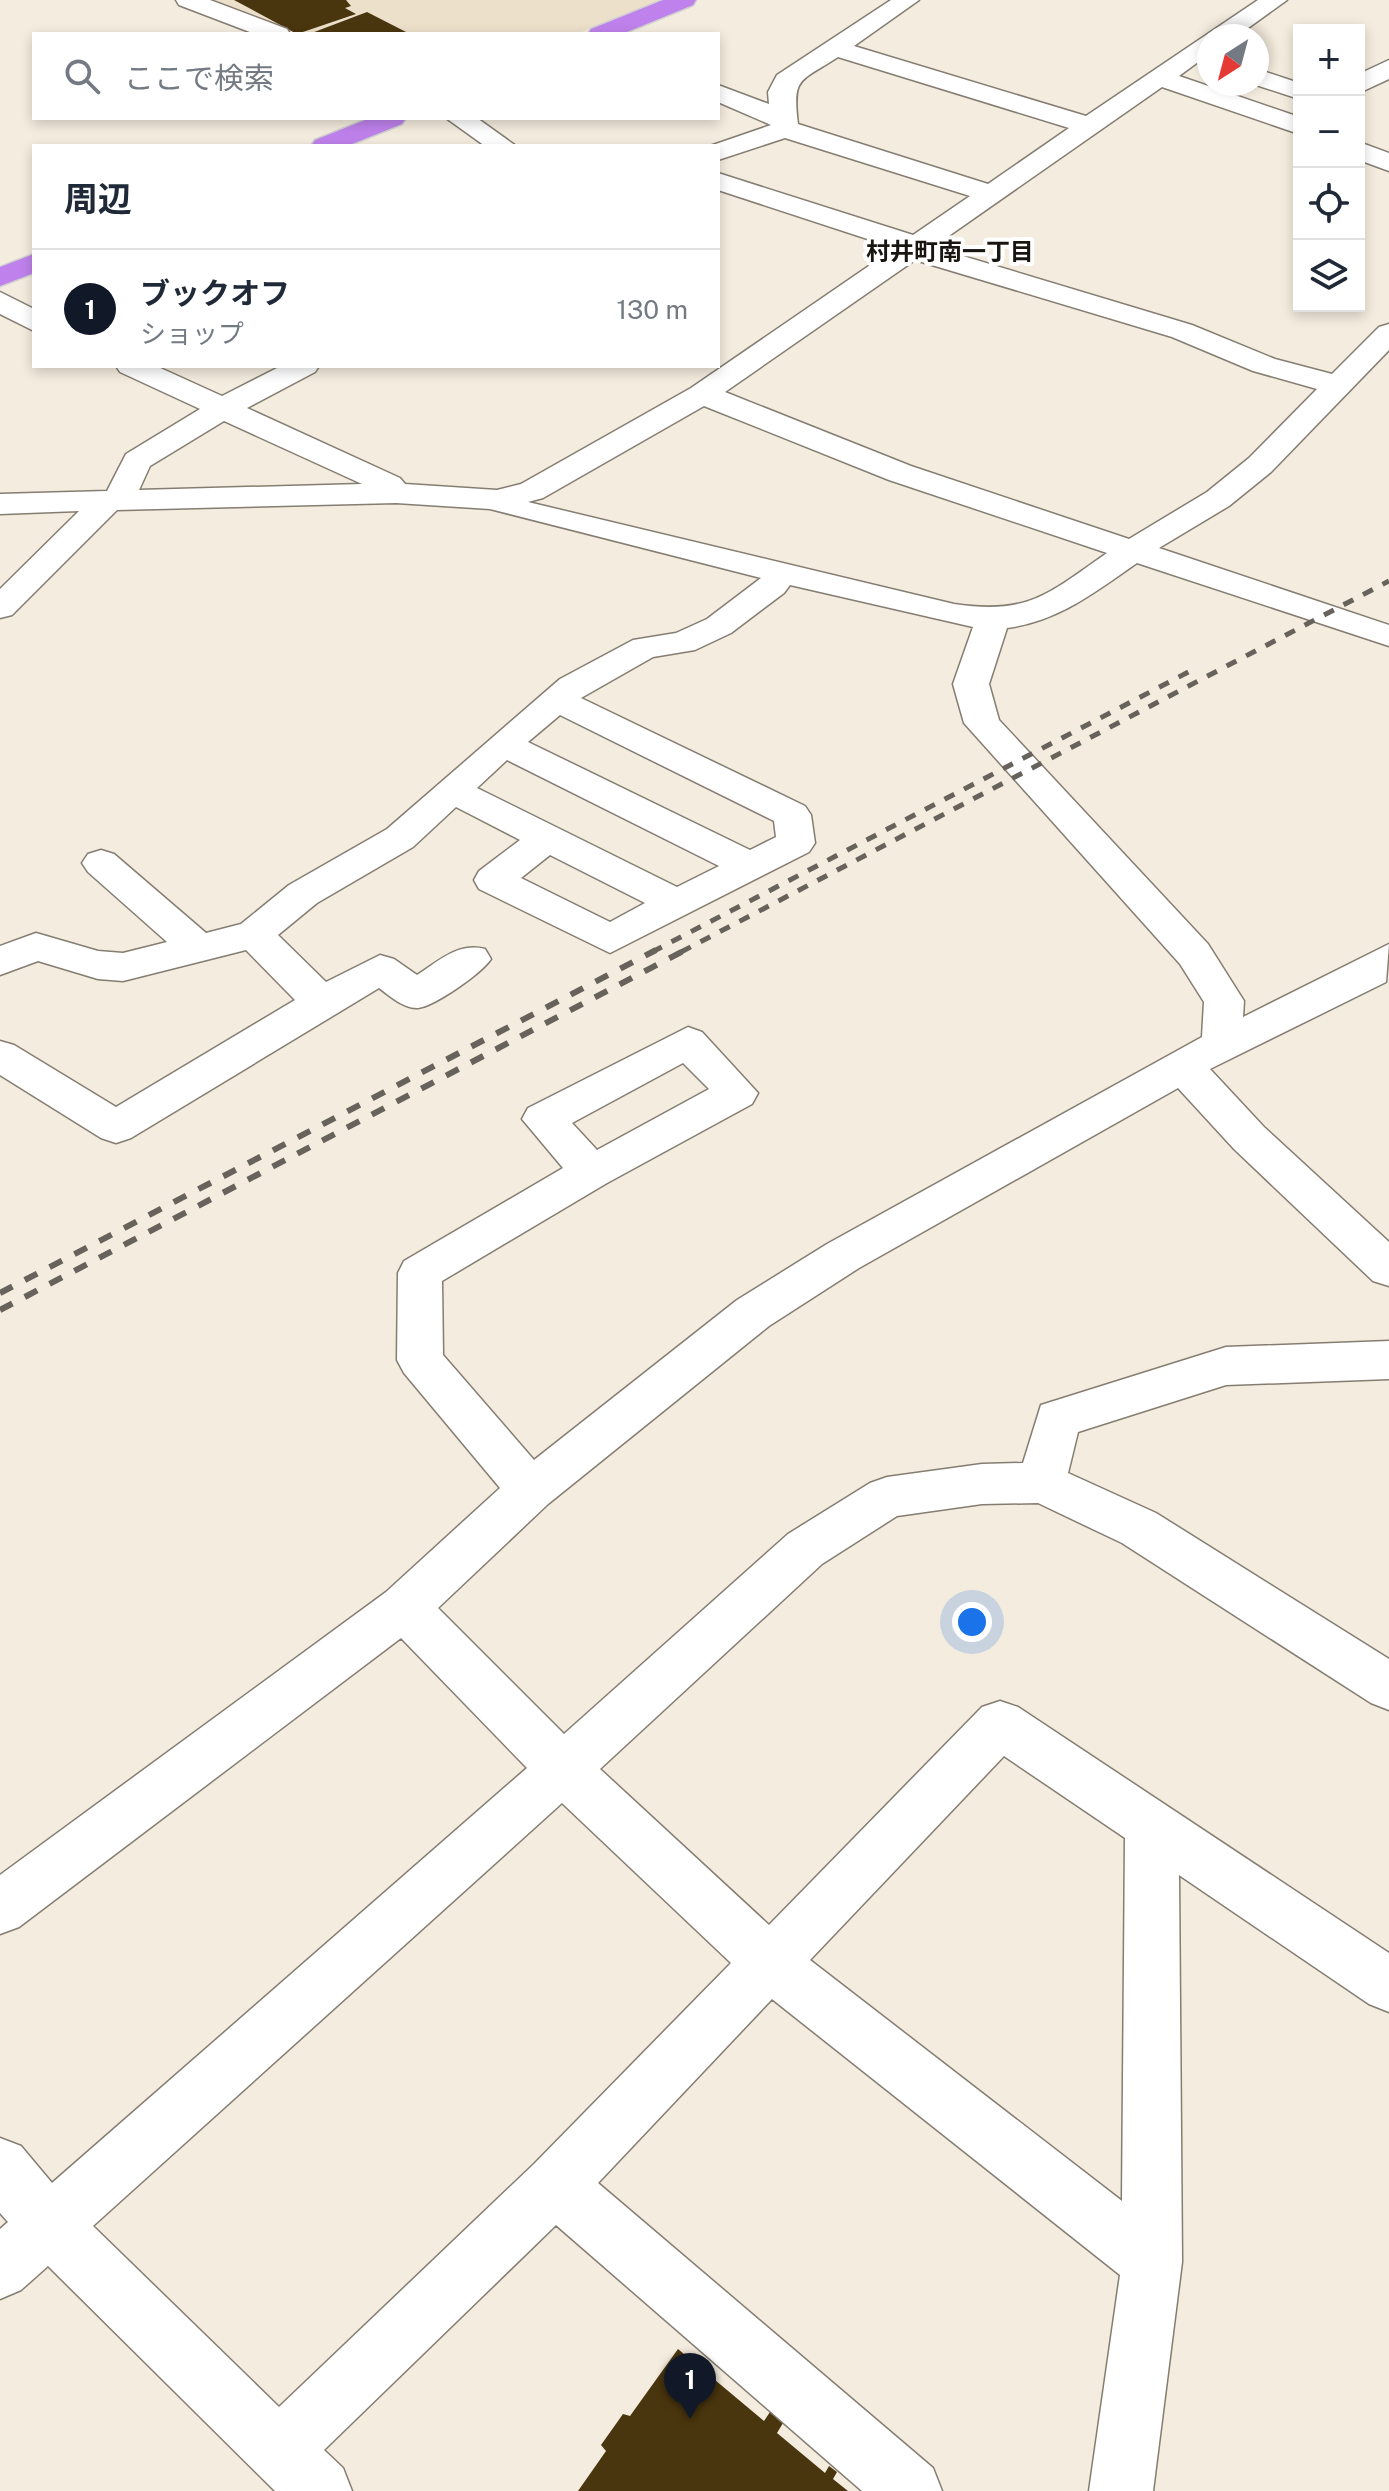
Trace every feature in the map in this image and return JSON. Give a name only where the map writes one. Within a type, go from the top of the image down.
[{"type":"highway","points":[[605,32],[684,0]]},
{"type":"highway","points":[[329,144],[388,120]]},
{"type":"highway","points":[[0,277],[32,264]]},
{"type":"street","points":[[188,0],[273,32]]},
{"type":"street","points":[[784,124],[781,92],[786,80],[831,47],[907,0]]},
{"type":"street","points":[[1225,4],[1265,7]]},
{"type":"street","points":[[1239,24],[1265,7]]},
{"type":"street","points":[[831,47],[1088,125]]},
{"type":"street","points":[[0,504],[396,493],[497,500],[532,491],[702,394],[1158,77],[1197,57]]},
{"type":"street","points":[[1365,82],[1389,68]]},
{"type":"street","points":[[1158,77],[1293,124]]},
{"type":"street","points":[[1269,81],[1293,89]]},
{"type":"street","points":[[720,94],[784,124],[989,193]]},
{"type":"street","points":[[462,120],[500,144]]},
{"type":"street","points":[[720,151],[784,124]]},
{"type":"street","points":[[1365,153],[1389,163]]},
{"type":"street","points":[[720,182],[912,247],[1182,331],[1264,365],[1338,385]]},
{"type":"street","points":[[0,301],[32,321]]},
{"type":"street","points":[[497,500],[513,508],[954,614],[993,620],[1030,615],[1061,600],[1132,551],[1218,499],[1260,465],[1389,333]]},
{"type":"street","points":[[135,368],[389,485],[396,493]]},
{"type":"street","points":[[0,608],[113,501],[137,461],[223,408],[300,368]]},
{"type":"street","points":[[702,394],[900,473],[1389,636]]},
{"type":"street","points":[[0,961],[36,947],[98,965],[123,967],[196,946],[254,934],[303,894],[400,838],[455,792],[503,744],[555,699],[645,647],[683,643],[719,626],[772,586],[781,573]]},
{"type":"street","points":[[993,620],[971,684],[982,723],[1194,954],[1224,1001],[1202,1055]]},
{"type":"street","points":[[547,838],[493,880],[610,939],[796,843],[792,815],[555,699]]},
{"type":"street","points":[[503,744],[750,866]]},
{"type":"street","points":[[455,792],[677,903]]},
{"type":"street","points":[[101,863],[196,946]]},
{"type":"street","points":[[254,934],[322,1003]]},
{"type":"street","points":[[0,1056],[116,1127],[380,969],[416,994],[471,959]]},
{"type":"street","points":[[0,1908],[404,1607],[531,1490],[753,1313],[843,1256],[1202,1055],[1383,970]]},
{"type":"street","points":[[1202,1055],[1249,1138],[1389,1269]]},
{"type":"street","points":[[531,1490],[420,1360],[420,1273],[592,1172]]},
{"type":"street","points":[[1042,1483],[1058,1419],[1226,1366],[1389,1360]]},
{"type":"street","points":[[0,2269],[563,1769],[805,1549],[887,1497],[982,1484],[1042,1483],[1139,1528],[1389,1687]]},
{"type":"street","points":[[404,1607],[563,1769],[770,1963],[1152,2262]]},
{"type":"street","points":[[0,2167],[49,2225],[299,2471],[555,2185],[1000,1724],[1389,1985]]},
{"type":"street","points":[[1121,2491],[1152,2262],[1152,1827]]},
{"type":"street","points":[[555,2185],[910,2491]]},
{"type":"shaded area","points":[[208,0],[660,0],[582,32],[289,32]]},
{"type":"building","points":[[234,0],[346,0],[351,6],[345,8],[356,14],[303,32],[293,32]]},
{"type":"building","points":[[367,12],[406,32],[314,32]]},
{"type":"building","points":[[678,2349],[764,2421],[770,2412],[783,2423],[777,2433],[825,2473],[829,2466],[837,2472],[833,2479],[848,2491],[578,2491],[606,2451],[601,2445],[623,2414],[630,2416]]},
{"type":"railway","points":[[681,952],[1389,581]]},
{"type":"railway","points":[[652,952],[1198,667]]},
{"type":"railway","points":[[0,1293],[656,950]]},
{"type":"railway","points":[[0,1310],[685,950]]},
{"type":"place","name":"ブックオフ","points":[[690,2419]]},
{"type":"district","name":"村井町南一丁目","points":[[950,252]]}]
